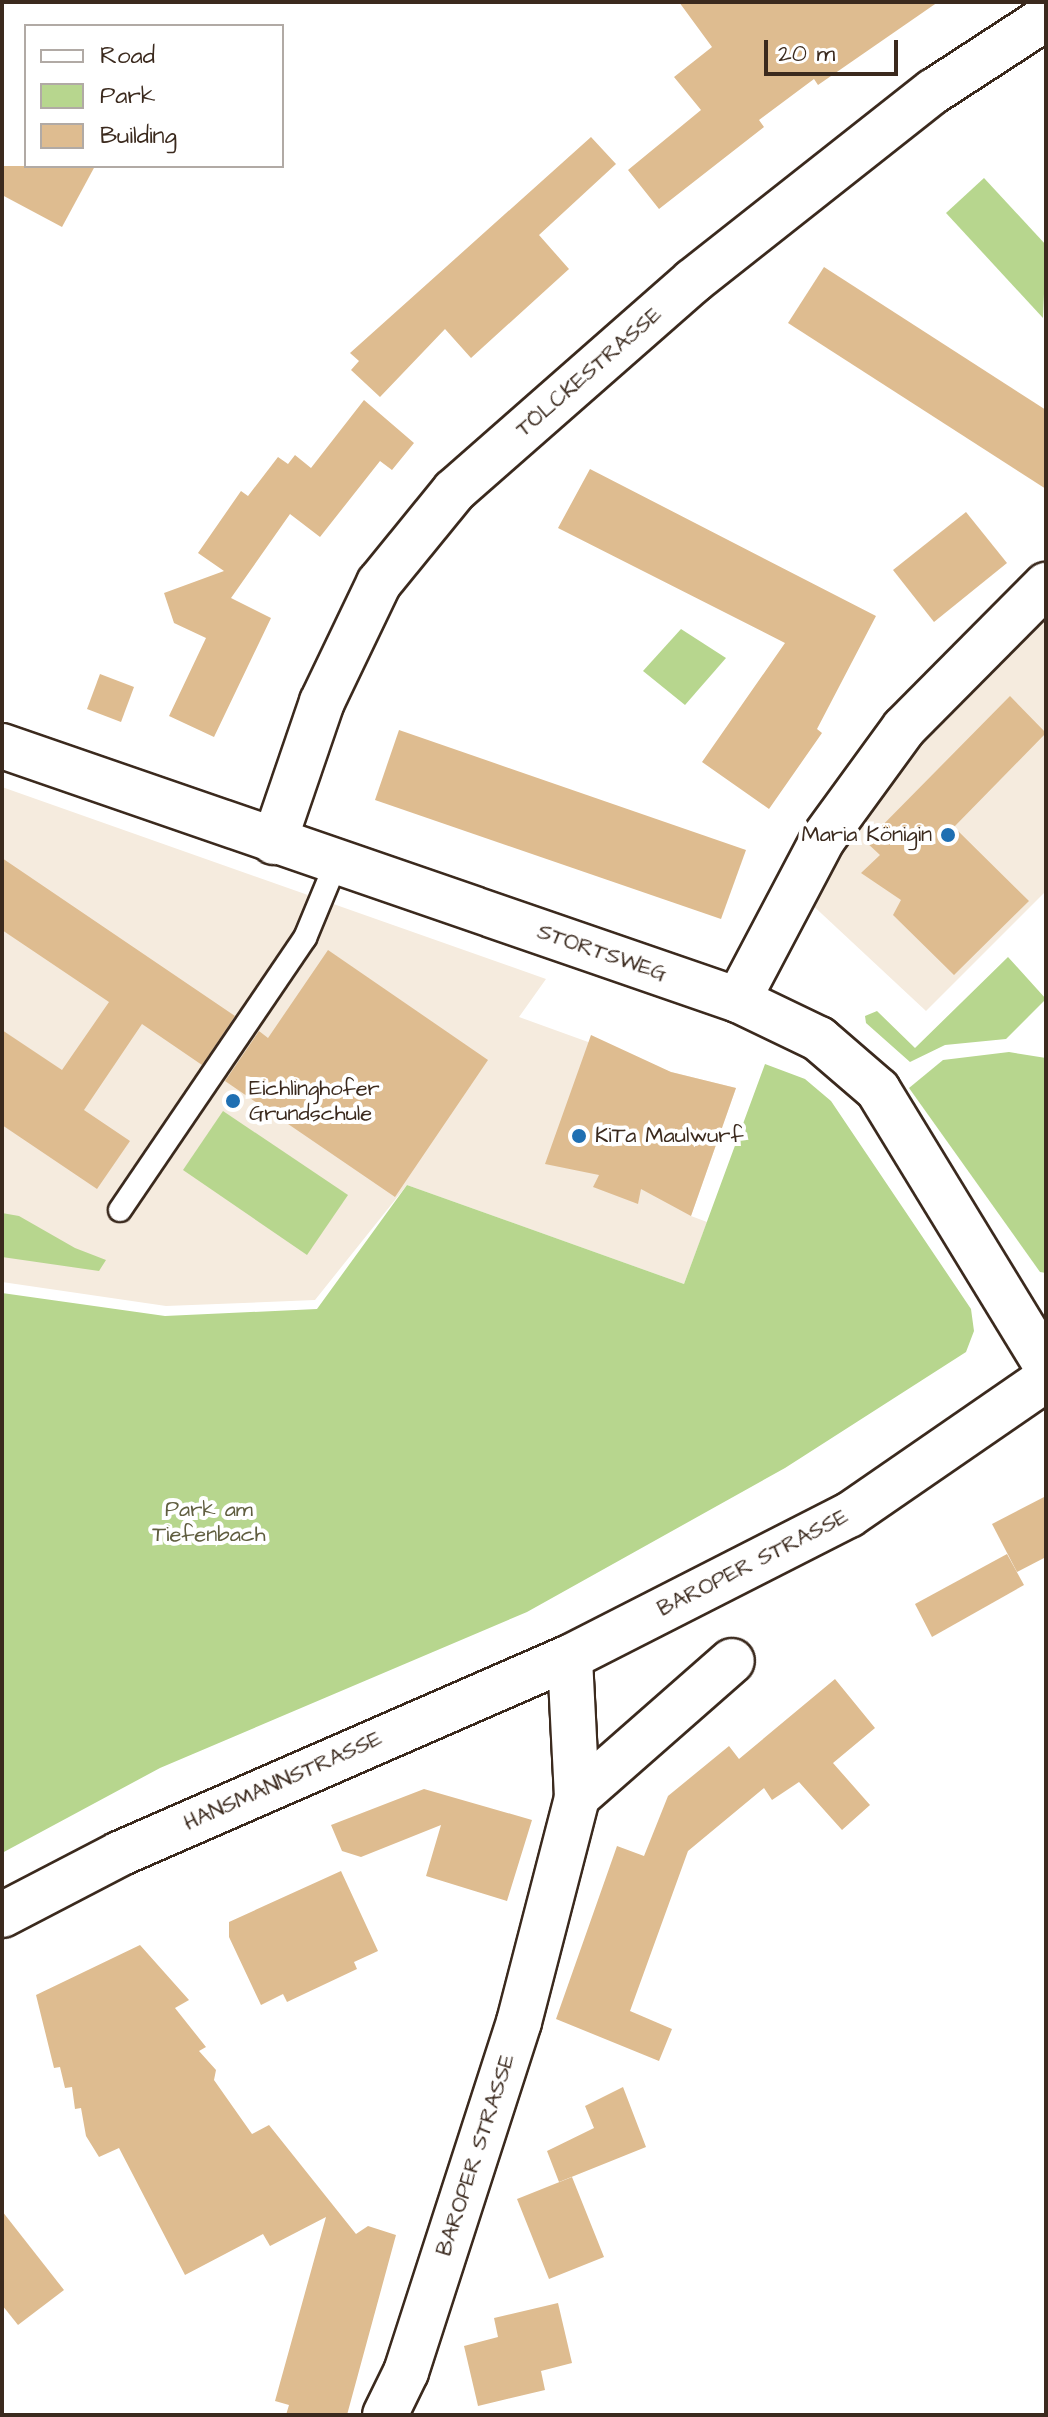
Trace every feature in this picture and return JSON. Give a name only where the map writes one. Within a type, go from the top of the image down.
[{"type":"street","name":"TÖLCKESTRASSE","points":[[274,842],[322,702],[379,583],[454,491],[693,281],[934,91],[1046,18]]},
{"type":"street","points":[[738,1000],[823,839],[904,728],[1046,585]]},
{"type":"street","name":"STORTSWEG","points":[[2,746],[738,1000],[819,1039],[878,1090],[1046,1365]]},
{"type":"street","name":"BAROPER STRASSE","points":[[385,2415],[406,2372],[519,2022],[577,1797],[570,1657],[849,1515],[1046,1379]]},
{"type":"street","name":"HANSMANNSTRASSE","points":[[2,1915],[119,1854],[570,1657]]},
{"type":"street","points":[[577,1797],[732,1661]]},
{"type":"lane","points":[[120,1210],[305,938],[336,863]]},
{"type":"shaded area","name":"Maria Königin","points":[[1046,608],[1046,891],[926,1011],[807,900],[944,710]]},
{"type":"shaded area","name":"Eichlinghofer Grundschule","points":[[2,787],[546,979],[519,1017],[671,1072],[736,1088],[691,1216],[707,1222],[684,1284],[407,1185],[315,1300],[166,1306],[2,1282]]},
{"type":"green space","points":[[984,178],[1046,245],[1043,318],[946,213]]},
{"type":"green space","points":[[681,629],[726,658],[685,705],[643,671]]},
{"type":"green space","points":[[1008,957],[1046,999],[1006,1039],[945,1045],[910,1062],[866,1023],[865,1016],[877,1011],[915,1048]]},
{"type":"green space","points":[[1009,1052],[1046,1058],[1046,1273],[1040,1272],[909,1088],[943,1060]]},
{"type":"green space","name":"Park am Tiefenbach","points":[[765,1064],[805,1079],[831,1101],[971,1309],[974,1331],[966,1352],[785,1468],[527,1612],[160,1768],[2,1853],[2,1293],[165,1316],[317,1309],[407,1185],[684,1284]]},
{"type":"green space","points":[[223,1111],[348,1195],[307,1255],[183,1170]]},
{"type":"green space","points":[[2,1213],[19,1216],[75,1248],[106,1260],[99,1271],[2,1257]]},
{"type":"building","points":[[679,2],[938,2],[818,85],[814,79],[759,120],[764,127],[659,209],[628,170],[701,110],[674,77],[712,47]]},
{"type":"building","points":[[591,137],[616,164],[539,235],[569,269],[471,358],[445,329],[380,397],[351,370],[359,361],[350,353]]},
{"type":"building","points":[[2,166],[94,168],[62,227],[2,195]]},
{"type":"building","points":[[824,267],[1046,410],[1046,489],[788,323]]},
{"type":"building","points":[[364,400],[414,443],[392,470],[380,461],[320,537],[290,514],[231,598],[271,618],[214,737],[169,716],[206,638],[174,623],[164,593],[224,571],[198,553],[241,491],[248,496],[278,457],[288,464],[295,455],[311,468]]},
{"type":"building","points":[[590,469],[876,616],[817,729],[822,733],[769,809],[702,762],[785,643],[558,528]]},
{"type":"building","points":[[966,512],[1007,563],[934,622],[893,570]]},
{"type":"building","points":[[100,674],[134,687],[121,722],[87,709]]},
{"type":"building","points":[[1010,696],[1046,733],[954,827],[1029,901],[954,975],[893,915],[901,900],[861,873],[880,855],[866,842]]},
{"type":"building","points":[[399,730],[746,850],[721,919],[375,800]]},
{"type":"building","points":[[2,858],[235,1016],[202,1065],[142,1024],[84,1110],[130,1141],[97,1189],[2,1125],[2,1030],[62,1070],[109,1002],[2,930]]},
{"type":"building","points":[[328,950],[488,1060],[395,1197],[225,1081],[259,1031],[268,1038]]},
{"type":"building","points":[[591,1035],[671,1072],[736,1088],[691,1216],[641,1189],[638,1204],[593,1187],[599,1175],[545,1164]]},
{"type":"building","points":[[1046,1496],[1046,1557],[1017,1572],[992,1524]]},
{"type":"building","points":[[1007,1554],[1024,1585],[932,1637],[915,1604]]},
{"type":"building","points":[[835,1679],[875,1728],[833,1763],[870,1805],[842,1830],[799,1782],[772,1800],[764,1788],[688,1851],[630,2011],[672,2029],[659,2061],[556,2019],[617,1846],[644,1856],[668,1796],[729,1746],[739,1759]]},
{"type":"building","points":[[424,1789],[532,1820],[507,1901],[426,1876],[441,1825],[361,1857],[342,1851],[331,1825]]},
{"type":"building","points":[[341,1871],[378,1951],[354,1962],[357,1969],[287,2002],[283,1994],[261,2005],[229,1937],[229,1922]]},
{"type":"building","points":[[140,1945],[189,2000],[175,2008],[206,2047],[199,2051],[216,2070],[214,2080],[252,2134],[269,2125],[356,2234],[368,2226],[396,2235],[347,2415],[286,2415],[289,2405],[275,2401],[326,2217],[270,2246],[263,2234],[185,2275],[119,2148],[99,2157],[86,2136],[81,2108],[75,2109],[72,2087],[65,2088],[60,2067],[54,2068],[36,1995]]},
{"type":"building","points":[[623,2087],[646,2147],[559,2182],[547,2151],[594,2128],[585,2106]]},
{"type":"building","points":[[572,2177],[604,2257],[549,2279],[517,2199]]},
{"type":"building","points":[[2,2211],[64,2290],[18,2325],[2,2305]]},
{"type":"building","points":[[558,2303],[572,2363],[541,2371],[545,2390],[478,2406],[464,2346],[498,2337],[494,2318]]},
{"type":"place","name":"Maria Königin","points":[[948,835]]},
{"type":"place","name":"Eichlinghofer Grundschule","points":[[233,1101]]},
{"type":"place","name":"KiTa Maulwurf","points":[[579,1136]]}]
